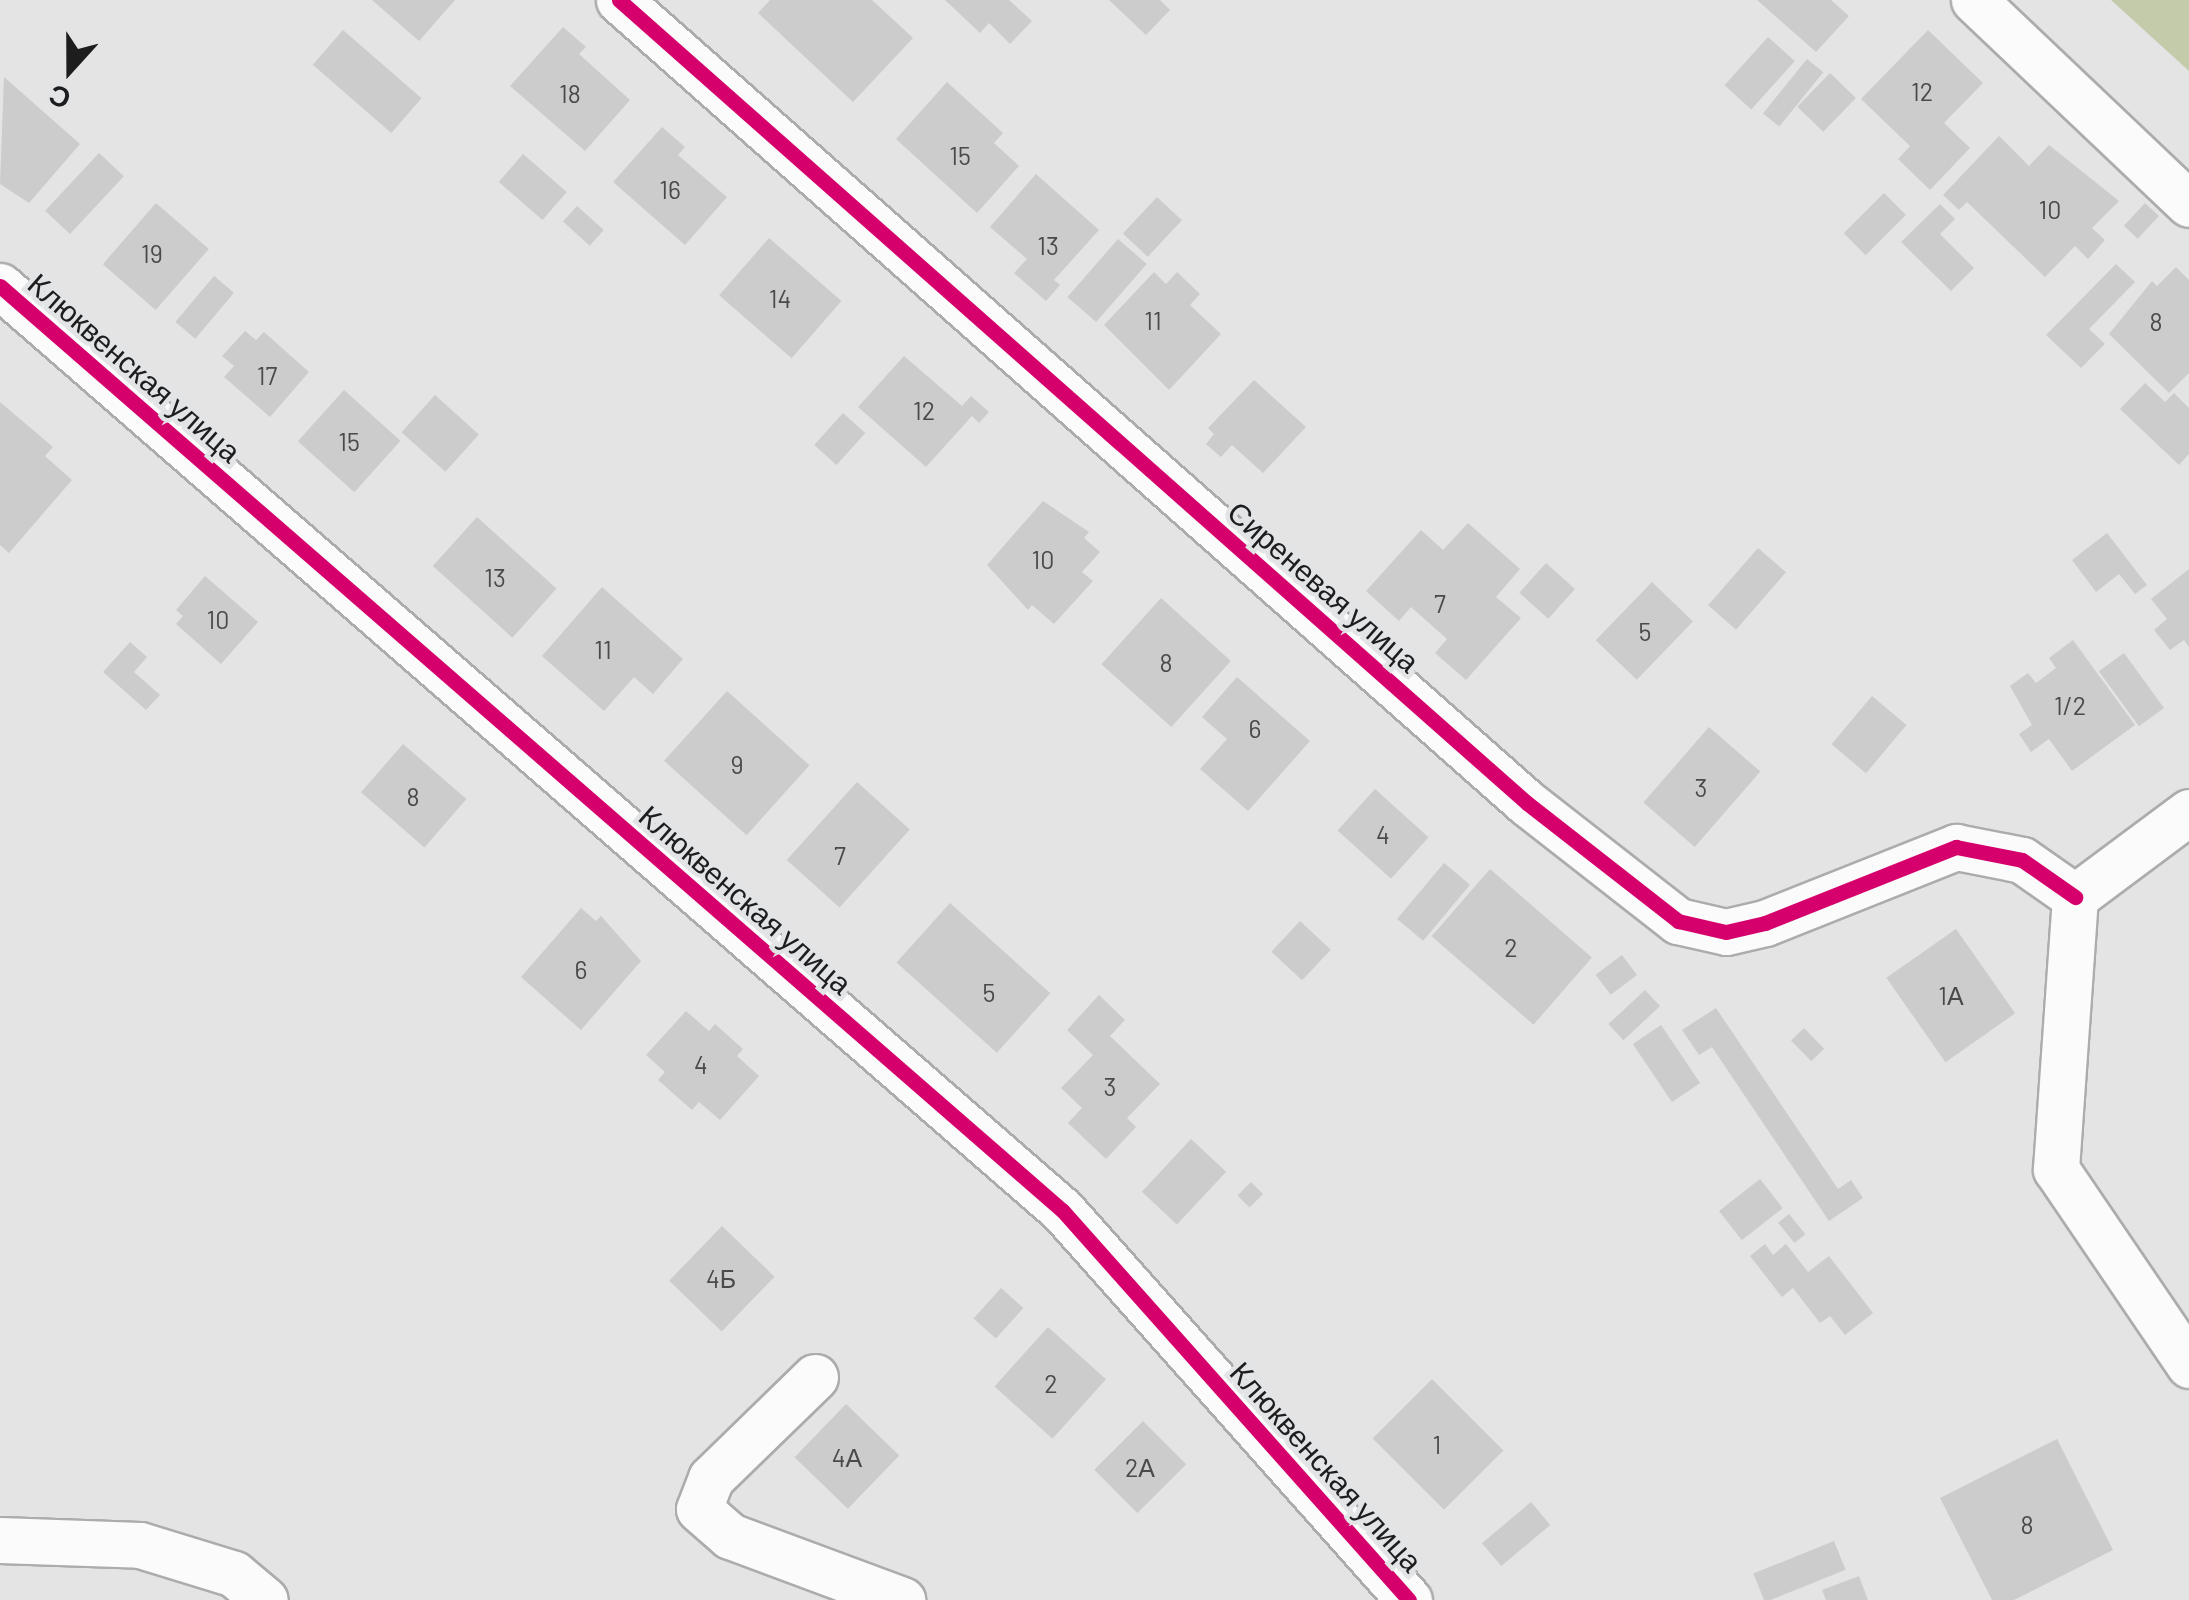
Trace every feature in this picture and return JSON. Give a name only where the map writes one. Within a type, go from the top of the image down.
[{"type":"street","name":"Сиреневая улица","points":[[619,0],[1527,803],[1678,921],[1726,932],[1766,923],[1956,847],[2022,860],[2075,898]]},
{"type":"street","points":[[1974,0],[2189,204]]},
{"type":"street","name":"Клюквенская улица","points":[[0,286],[1062,1210],[1409,1600]]},
{"type":"street","points":[[2189,812],[2075,898],[2056,1169],[2189,1365]]},
{"type":"street","points":[[815,1376],[711,1478],[699,1509],[730,1536],[902,1600]]},
{"type":"street","points":[[0,1540],[140,1545],[234,1574],[265,1600]]},
{"type":"green space","points":[[2111,0],[2189,0],[2189,71]]},
{"type":"building","points":[[372,0],[455,0],[419,41]]},
{"type":"building","points":[[770,0],[872,0],[913,38],[853,102],[758,13]]},
{"type":"building","points":[[945,0],[1009,0],[1032,21],[1010,44],[989,23],[980,33]]},
{"type":"building","points":[[1109,0],[1160,0],[1170,10],[1146,35]]},
{"type":"building","points":[[1757,0],[1831,0],[1849,16],[1816,52]]},
{"type":"building","points":[[563,27],[586,47],[579,54],[630,100],[585,151],[510,86]]},
{"type":"building","points":[[343,30],[421,98],[391,133],[313,65]]},
{"type":"building","points":[[1928,30],[1983,83],[1944,123],[1970,148],[1930,190],[1898,159],[1910,146],[1861,99]]},
{"type":"building","points":[[1768,37],[1795,61],[1751,109],[1725,85]]},
{"type":"building","points":[[1807,59],[1823,72],[1779,127],[1763,113]]},
{"type":"building","points":[[1830,73],[1856,98],[1823,132],[1797,107]]},
{"type":"building","points":[[4,77],[80,144],[29,203],[0,184]]},
{"type":"building","points":[[947,82],[1003,133],[994,143],[1019,166],[977,213],[896,139]]},
{"type":"building","points":[[662,127],[685,147],[678,155],[727,197],[685,245],[613,182]]},
{"type":"building","points":[[1999,136],[2029,166],[2049,145],[2119,201],[2092,228],[2105,240],[2088,259],[2075,246],[2045,277],[1967,202],[1959,210],[1943,195]]},
{"type":"building","points":[[99,153],[124,176],[70,234],[45,211]]},
{"type":"building","points":[[523,154],[567,192],[542,220],[499,182]]},
{"type":"building","points":[[1036,174],[1099,230],[1054,280],[1060,285],[1046,301],[1014,273],[1027,259],[990,227]]},
{"type":"building","points":[[1884,193],[1906,215],[1866,255],[1844,233]]},
{"type":"building","points":[[1157,197],[1182,220],[1148,257],[1123,234]]},
{"type":"building","points":[[156,203],[209,249],[156,310],[103,264]]},
{"type":"building","points":[[2145,203],[2159,216],[2138,239],[2124,226]]},
{"type":"building","points":[[1940,204],[1955,219],[1940,234],[1974,268],[1951,291],[1901,242]]},
{"type":"building","points":[[577,206],[604,230],[590,246],[563,222]]},
{"type":"building","points":[[769,238],[841,301],[792,358],[719,295]]},
{"type":"building","points":[[1118,239],[1147,264],[1096,322],[1067,297]]},
{"type":"building","points":[[2116,264],[2135,282],[2089,329],[2105,344],[2081,368],[2046,335]]},
{"type":"building","points":[[2176,267],[2189,280],[2189,373],[2169,393],[2109,334],[2152,281],[2157,286]]},
{"type":"building","points":[[1154,272],[1166,284],[1177,272],[1200,294],[1190,305],[1221,334],[1169,390],[1104,325]]},
{"type":"building","points":[[214,276],[234,293],[195,339],[175,322]]},
{"type":"building","points":[[245,331],[256,340],[264,332],[309,372],[270,417],[224,377],[234,366],[222,356]]},
{"type":"building","points":[[904,356],[962,406],[971,396],[989,412],[979,423],[972,416],[926,467],[858,407]]},
{"type":"building","points":[[1254,380],[1306,427],[1263,473],[1232,445],[1221,457],[1206,444],[1214,434],[1208,428]]},
{"type":"building","points":[[2145,383],[2165,402],[2174,393],[2189,408],[2189,454],[2179,465],[2120,409]]},
{"type":"building","points":[[344,390],[400,441],[354,492],[298,441]]},
{"type":"building","points":[[435,395],[479,434],[445,472],[402,432]]},
{"type":"building","points":[[0,402],[53,447],[45,456],[72,480],[9,553],[0,545]]},
{"type":"building","points":[[843,413],[865,433],[837,465],[814,445]]},
{"type":"building","points":[[1043,501],[1089,532],[1084,538],[1100,552],[1082,572],[1093,581],[1054,624],[1032,605],[1028,610],[987,565]]},
{"type":"building","points":[[477,517],[557,589],[512,638],[433,566]]},
{"type":"building","points":[[1468,523],[1520,569],[1496,597],[1521,618],[1466,680],[1435,653],[1447,639],[1411,607],[1399,621],[1366,591],[1421,530],[1443,550]]},
{"type":"building","points":[[2107,533],[2147,585],[2135,594],[2119,574],[2096,592],[2072,560]]},
{"type":"building","points":[[1758,548],[1786,572],[1736,630],[1708,605]]},
{"type":"building","points":[[1546,563],[1575,589],[1548,619],[1519,593]]},
{"type":"building","points":[[2189,569],[2189,647],[2184,640],[2170,650],[2154,630],[2167,619],[2151,599]]},
{"type":"building","points":[[205,576],[258,622],[221,664],[176,624],[183,616],[176,610]]},
{"type":"building","points":[[1652,582],[1693,622],[1637,680],[1596,640]]},
{"type":"building","points":[[602,587],[683,659],[653,694],[634,677],[604,711],[542,656]]},
{"type":"building","points":[[1161,598],[1231,661],[1171,727],[1101,664]]},
{"type":"building","points":[[2073,640],[2135,725],[2072,771],[2049,739],[2031,752],[2019,734],[2032,725],[2010,686],[2028,673],[2036,683],[2056,668],[2049,658]]},
{"type":"building","points":[[130,642],[147,657],[134,672],[160,695],[146,710],[103,672]]},
{"type":"building","points":[[2124,653],[2164,708],[2139,726],[2099,671]]},
{"type":"building","points":[[1237,677],[1310,741],[1248,811],[1200,769],[1227,739],[1202,717]]},
{"type":"building","points":[[727,691],[809,765],[747,835],[664,761]]},
{"type":"building","points":[[1872,696],[1906,725],[1866,773],[1832,744]]},
{"type":"building","points":[[1709,727],[1760,772],[1695,847],[1643,802]]},
{"type":"building","points":[[403,744],[466,799],[424,847],[361,792]]},
{"type":"building","points":[[857,782],[910,830],[840,908],[787,860]]},
{"type":"building","points":[[1375,789],[1429,837],[1391,879],[1338,831]]},
{"type":"building","points":[[1444,863],[1470,885],[1423,941],[1397,919]]},
{"type":"building","points":[[1490,869],[1592,958],[1533,1025],[1432,936]]},
{"type":"building","points":[[950,903],[1050,993],[997,1053],[896,962]]},
{"type":"building","points":[[581,908],[596,921],[601,916],[641,961],[581,1030],[521,977]]},
{"type":"building","points":[[1300,921],[1331,950],[1302,980],[1271,952]]},
{"type":"building","points":[[1956,929],[2015,1013],[1945,1062],[1886,978]]},
{"type":"building","points":[[1622,955],[1637,975],[1611,995],[1596,975]]},
{"type":"building","points":[[1645,990],[1660,1006],[1623,1040],[1608,1024]]},
{"type":"building","points":[[1099,995],[1125,1020],[1110,1036],[1160,1084],[1127,1118],[1136,1127],[1106,1159],[1068,1123],[1082,1108],[1061,1088],[1093,1055],[1067,1030]]},
{"type":"building","points":[[1716,1008],[1838,1189],[1851,1180],[1863,1198],[1829,1221],[1712,1047],[1699,1055],[1682,1030]]},
{"type":"building","points":[[686,1011],[709,1031],[715,1024],[743,1049],[737,1056],[759,1076],[720,1120],[699,1102],[692,1110],[658,1080],[665,1072],[646,1055]]},
{"type":"building","points":[[1661,1025],[1700,1083],[1672,1102],[1633,1044]]},
{"type":"building","points":[[1804,1028],[1824,1049],[1811,1061],[1791,1041]]},
{"type":"building","points":[[1191,1139],[1226,1172],[1177,1224],[1142,1192]]},
{"type":"building","points":[[1760,1179],[1783,1208],[1742,1240],[1719,1211]]},
{"type":"building","points":[[1251,1182],[1263,1194],[1250,1207],[1238,1195]]},
{"type":"building","points":[[1789,1214],[1805,1234],[1794,1243],[1778,1223]]},
{"type":"building","points":[[722,1226],[775,1277],[722,1331],[669,1281]]},
{"type":"building","points":[[1765,1244],[1773,1255],[1786,1244],[1808,1272],[1829,1256],[1873,1313],[1845,1335],[1830,1316],[1820,1323],[1793,1288],[1782,1297],[1750,1256]]},
{"type":"building","points":[[1001,1288],[1023,1308],[996,1339],[974,1318]]},
{"type":"building","points":[[1048,1327],[1106,1379],[1052,1439],[994,1386]]},
{"type":"building","points":[[1432,1379],[1503,1450],[1444,1510],[1373,1438]]},
{"type":"building","points":[[846,1404],[899,1455],[848,1509],[795,1457]]},
{"type":"building","points":[[1143,1421],[1186,1464],[1137,1513],[1094,1470]]},
{"type":"building","points":[[2057,1439],[2113,1550],[2014,1600],[1992,1600],[1940,1498]]},
{"type":"building","points":[[1531,1502],[1550,1525],[1501,1566],[1482,1543]]},
{"type":"building","points":[[1834,1541],[1846,1570],[1771,1600],[1764,1600],[1753,1574]]},
{"type":"building","points":[[1859,1576],[1868,1600],[1826,1600],[1822,1590]]},
{"type":"cycle path","points":[[619,0],[1527,803],[1678,921],[1726,932],[1765,923],[1956,847],[2022,860],[2075,897]]},
{"type":"cycle path","points":[[0,286],[1062,1210],[1409,1600]]}]
